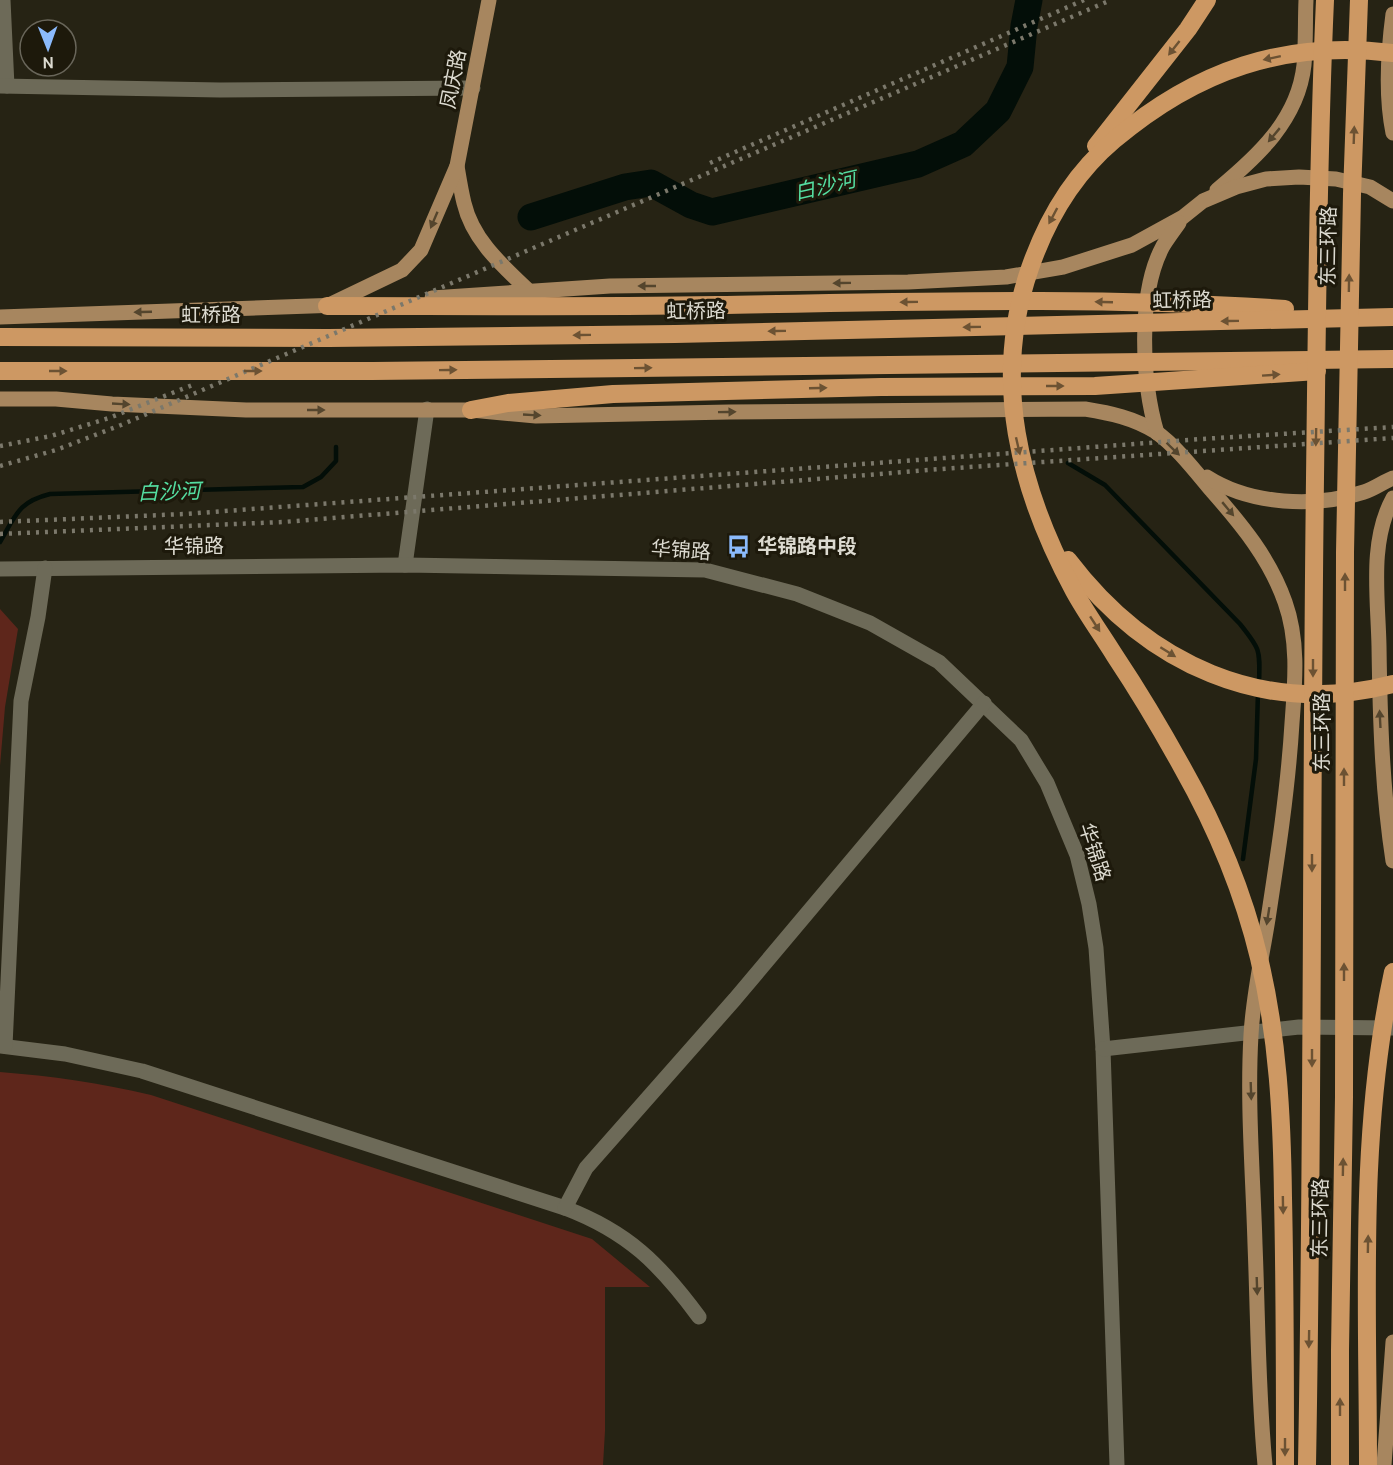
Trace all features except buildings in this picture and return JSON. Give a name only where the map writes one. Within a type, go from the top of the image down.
[{"type":"highway","points":[[1207,0],[1162,64],[1104,135],[1070,187],[1036,250],[1016,320],[1011,362],[1012,398],[1017,442],[1035,501],[1056,554],[1075,593],[1136,689],[1203,806],[1228,859],[1259,957],[1272,1019],[1282,1130],[1285,1283],[1284,1465]]},
{"type":"highway","name":"东三环路","points":[[1306,1465],[1319,211],[1325,0]]},
{"type":"highway","name":"东三环路","points":[[1340,1465],[1344,1097],[1345,528],[1352,182],[1359,0]]},
{"type":"highway","points":[[1070,187],[1102,151],[1142,117],[1185,89],[1224,71],[1294,54],[1334,50],[1393,53]]},
{"type":"highway","points":[[327,306],[606,307],[949,301],[1068,302],[1260,308],[1393,317]]},
{"type":"highway","name":"虹桥路","points":[[0,337],[329,338],[675,334],[1393,317]]},
{"type":"highway","points":[[0,371],[373,371],[1393,359]]},
{"type":"highway","points":[[471,410],[508,403],[613,394],[881,387],[1137,384],[1393,364]]},
{"type":"highway","points":[[1035,501],[1062,553],[1089,588],[1113,612],[1148,640],[1182,660],[1251,688],[1291,693],[1334,694],[1393,684]]},
{"type":"highway","points":[[1368,1465],[1371,1127],[1376,1068],[1393,972]]},
{"type":"main road","name":"凤庆路","points":[[457,166],[489,0]]},
{"type":"main road","points":[[0,317],[327,306],[610,286],[908,282],[1006,277],[1063,267],[1140,241],[1183,217],[1251,160],[1272,138],[1296,99],[1304,66],[1306,0]]},
{"type":"main road","points":[[1393,14],[1388,61],[1393,133]]},
{"type":"main road","points":[[457,166],[464,205],[476,232],[491,255],[530,291],[559,299],[606,307]]},
{"type":"main road","points":[[327,306],[402,270],[421,250],[457,166]]},
{"type":"main road","points":[[1203,201],[1236,187],[1266,179],[1299,177],[1336,179],[1370,187],[1393,201]]},
{"type":"main road","points":[[1157,433],[1149,400],[1146,315],[1149,285],[1163,246],[1183,217]]},
{"type":"main road","points":[[0,399],[56,399],[246,410],[471,410],[536,416],[729,412],[1084,410],[1110,413],[1157,433],[1190,465],[1232,513],[1258,548],[1275,577],[1286,605],[1292,631],[1295,673],[1286,792],[1251,1033],[1250,1079],[1265,1465]]},
{"type":"main road","points":[[1190,465],[1224,488],[1245,495],[1284,501],[1339,498],[1365,492],[1393,478]]},
{"type":"main road","points":[[1393,498],[1381,529],[1377,576],[1379,714],[1384,792],[1393,861]]},
{"type":"main road","points":[[1384,1465],[1393,1342]]},
{"type":"street","points":[[3,0],[3,86],[220,90],[473,88]]},
{"type":"street","points":[[405,565],[426,409]]},
{"type":"street","name":"华锦路","points":[[1,569],[405,565],[705,570],[797,594],[870,624],[939,662],[1022,740],[1047,783],[1077,855],[1089,904],[1096,948],[1103,1049],[1117,1465]]},
{"type":"street","points":[[45,568],[38,617],[21,701],[3,1046],[65,1054],[142,1071],[589,1217],[655,1263],[699,1317]]},
{"type":"street","points":[[565,1208],[586,1168],[735,999],[984,703]]},
{"type":"street","points":[[1103,1049],[1299,1027],[1393,1028]]},
{"type":"shaded area","points":[[0,609],[18,629],[5,707],[0,766]]},
{"type":"shaded area","points":[[0,1072],[76,1080],[151,1095],[592,1239],[650,1287],[605,1287],[603,1465],[0,1465]]},
{"type":"waterway","name":"白沙河","points":[[531,217],[625,187],[651,183],[691,205],[712,212],[918,164],[963,144],[998,111],[1020,67],[1029,0]]},
{"type":"waterway","name":"白沙河","points":[[0,542],[19,511],[39,497],[50,494],[303,487],[321,477],[336,461],[336,447]]},
{"type":"waterway","points":[[1068,463],[1105,485],[1240,624],[1258,651],[1259,684]]},
{"type":"waterway","points":[[1243,859],[1256,759],[1258,692]]},
{"type":"railway","points":[[710,163],[1084,0]]},
{"type":"railway","points":[[0,466],[56,450],[121,425],[1111,0]]},
{"type":"railway","points":[[0,446],[51,436],[109,418],[195,384]]},
{"type":"railway","points":[[0,522],[185,514],[1393,427]]},
{"type":"railway","points":[[0,534],[283,522],[941,469],[1393,438]]},
{"type":"place","name":"华锦路中段","points":[[739,546]]}]
